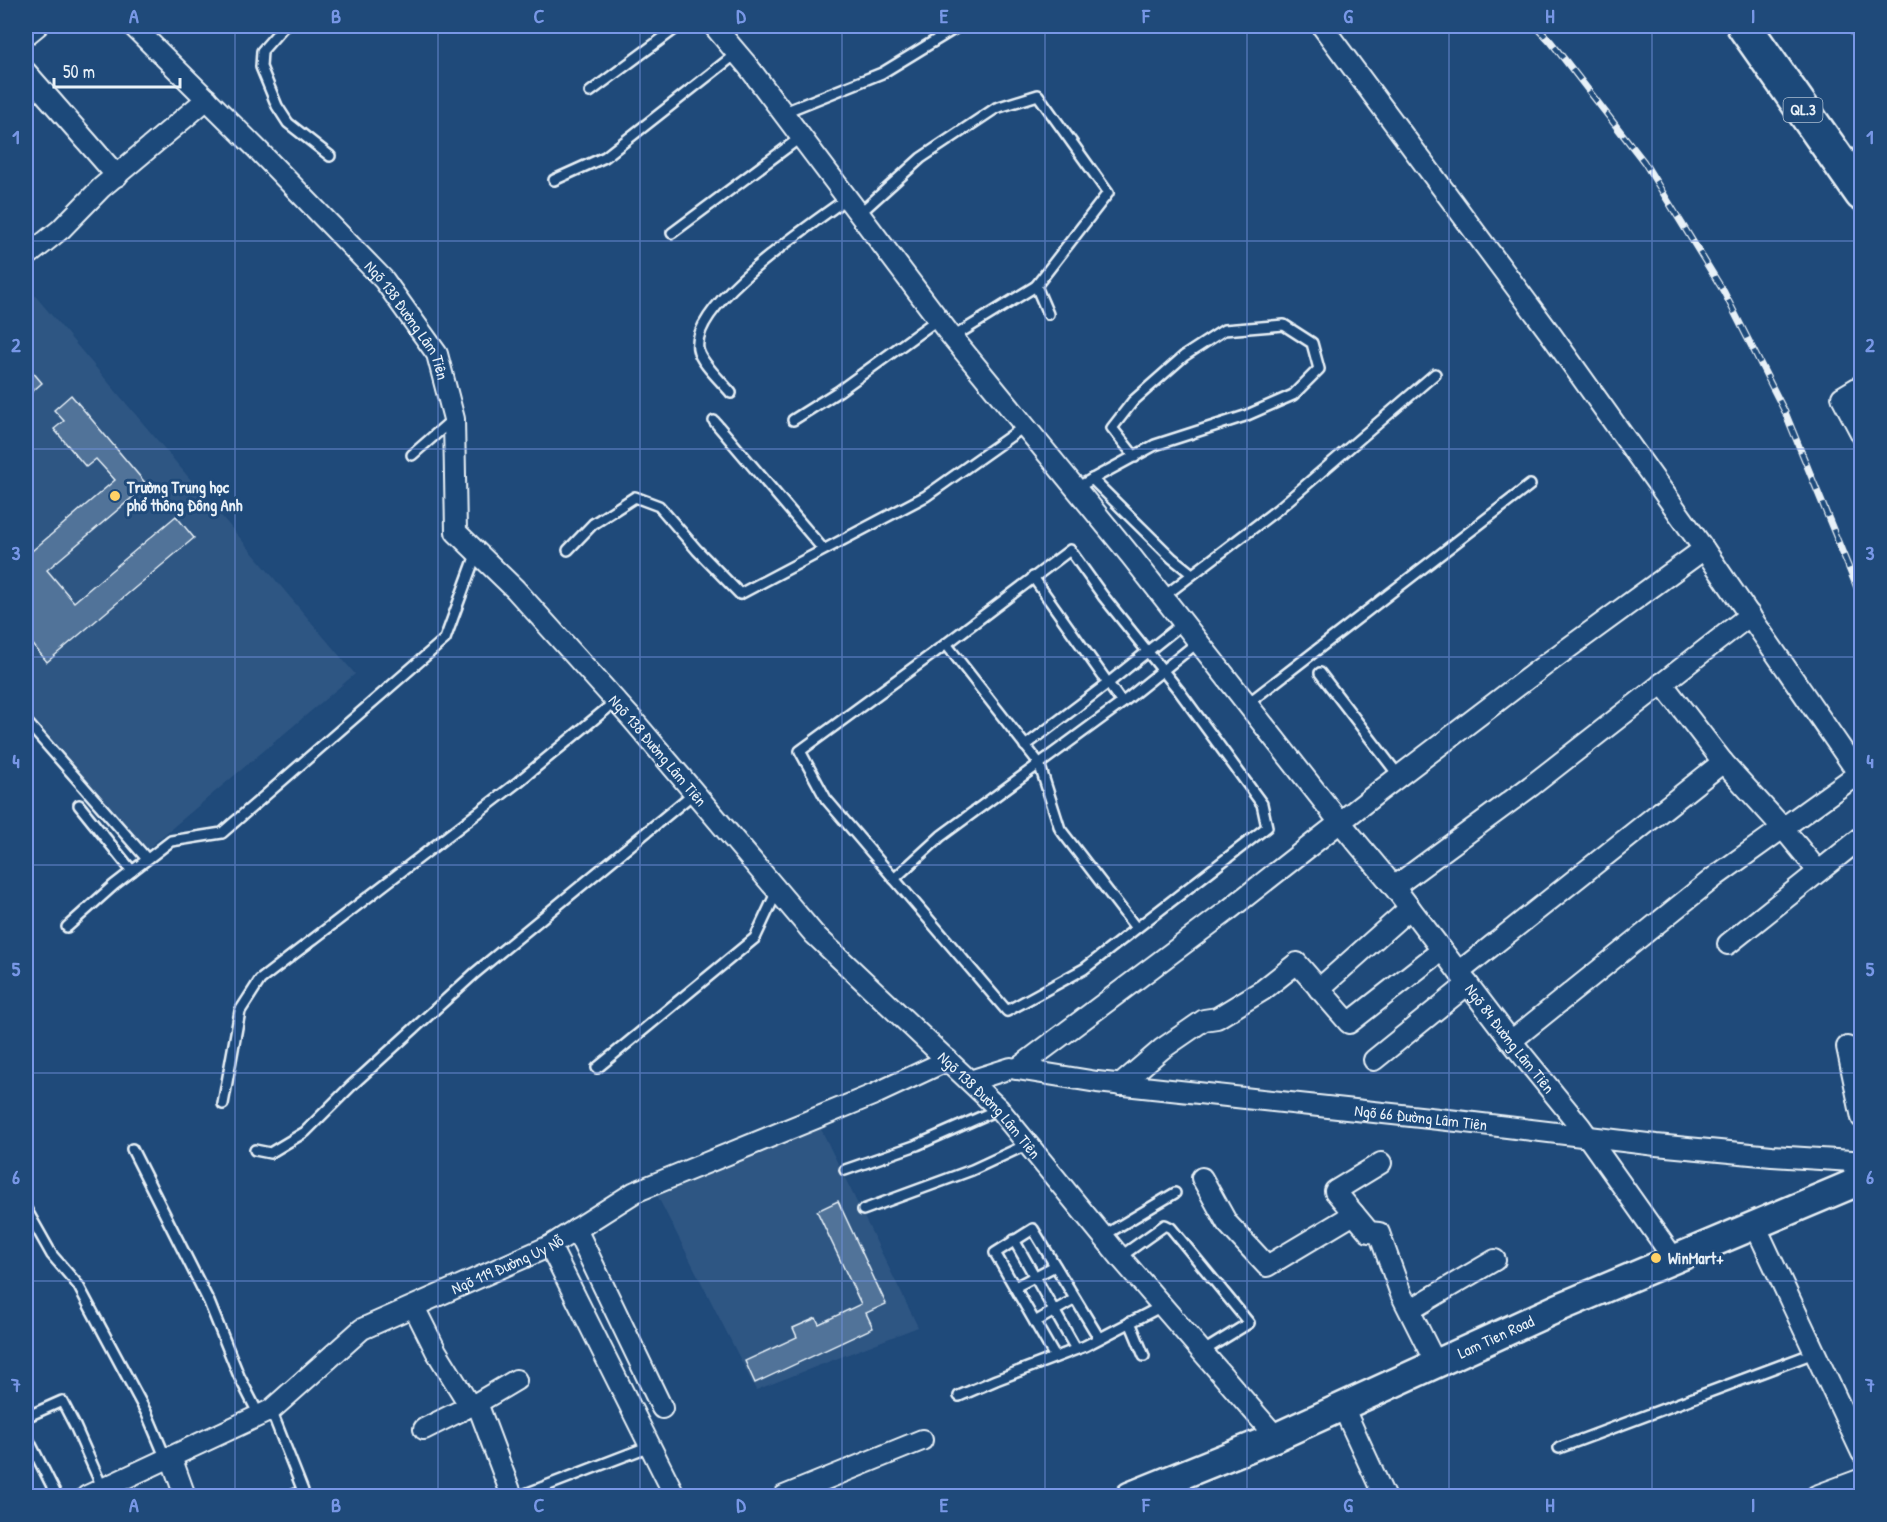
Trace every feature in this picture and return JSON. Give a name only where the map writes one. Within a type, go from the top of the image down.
[{"type":"highway","name":"QL.3","points":[[1744,26],[1862,194]]},
{"type":"street","points":[[26,35],[37,26]]},
{"type":"street","name":"Ngõ 138 Đường Lâm Tiên","points":[[133,26],[384,280],[437,354],[454,418],[456,532],[515,589],[616,701],[814,934],[999,1109],[1120,1257],[1276,1437]]},
{"type":"street","name":"Ngõ 84 Đường Lâm Tiên","points":[[714,26],[737,53],[938,319],[1025,426],[1084,484],[1163,597],[1394,887],[1510,1041],[1587,1137],[1674,1259]]},
{"type":"street","points":[[1322,26],[1552,336],[1704,549],[1860,776],[1782,827],[1716,876],[1510,1041]]},
{"type":"street","points":[[26,72],[117,176]]},
{"type":"street","points":[[26,257],[61,229],[117,176],[207,99]]},
{"type":"street","points":[[1862,385],[1842,397],[1862,435]]},
{"type":"street","points":[[1017,1069],[1217,919],[1545,665],[1704,549]]},
{"type":"street","points":[[1394,887],[1532,786],[1750,615]]},
{"type":"street","points":[[1662,683],[1723,762],[1818,871]]},
{"type":"street","points":[[1374,1060],[1464,978],[1723,762]]},
{"type":"street","points":[[1728,944],[1862,837]]},
{"type":"street","points":[[1319,989],[1410,908]]},
{"type":"street","points":[[1120,1085],[1162,1049],[1204,1020],[1217,1018],[1263,990],[1297,963],[1349,1023],[1442,950]]},
{"type":"street","points":[[1847,1047],[1862,1119]]},
{"type":"street","name":"Ngõ 119 Đường Uy Nỗ","points":[[95,1493],[265,1413],[362,1329],[550,1246],[635,1192],[875,1094],[948,1060]]},
{"type":"street","name":"Ngõ 66 Đường Lâm Tiên","points":[[970,1081],[1011,1068],[1120,1085],[1772,1156],[1858,1170]]},
{"type":"street","points":[[1381,1163],[1335,1191],[1369,1232],[1379,1233],[1401,1294],[1436,1364]]},
{"type":"street","name":"Lam Tien Road","points":[[1130,1497],[1276,1437],[1558,1308],[1755,1225],[1858,1170]]},
{"type":"street","points":[[1202,1178],[1227,1223],[1267,1266],[1354,1214]]},
{"type":"street","points":[[1755,1225],[1814,1353],[1859,1442]]},
{"type":"street","points":[[576,1229],[662,1408]]},
{"type":"street","points":[[550,1246],[675,1497]]},
{"type":"street","points":[[1410,1310],[1495,1260]]},
{"type":"street","points":[[414,1307],[436,1351],[474,1405],[512,1497]]},
{"type":"street","points":[[424,1429],[474,1405],[516,1380]]},
{"type":"street","points":[[1343,1407],[1384,1497]]},
{"type":"street","points":[[784,1497],[922,1440]]},
{"type":"street","points":[[168,1458],[185,1497]]},
{"type":"street","points":[[1816,1497],[1862,1479]]},
{"type":"lane","points":[[284,26],[262,51],[261,68],[288,123],[330,156]]},
{"type":"lane","points":[[590,92],[679,26]]},
{"type":"lane","points":[[782,113],[882,73],[959,26]]},
{"type":"lane","points":[[554,180],[605,157],[737,53]]},
{"type":"lane","points":[[859,214],[921,158],[996,108],[1038,95],[1108,193],[1036,286],[953,337]]},
{"type":"lane","points":[[672,233],[801,137]]},
{"type":"lane","points":[[730,393],[700,356],[698,340],[703,327],[738,280],[847,198]]},
{"type":"lane","points":[[1036,286],[1048,314]]},
{"type":"lane","points":[[793,420],[839,391],[938,319]]},
{"type":"lane","points":[[1135,457],[1112,428],[1132,400],[1184,356],[1224,330],[1284,325],[1312,343],[1319,369],[1293,395],[1245,416],[1155,446],[1135,457],[1084,484],[1192,574]]},
{"type":"lane","points":[[1163,597],[1278,509],[1435,374]]},
{"type":"lane","points":[[412,455],[454,418]]},
{"type":"lane","points":[[714,421],[823,549]]},
{"type":"lane","points":[[568,550],[593,524],[635,497],[659,506],[697,550],[740,594],[926,496],[1025,426]]},
{"type":"lane","points":[[1247,704],[1530,485]]},
{"type":"lane","points":[[1070,550],[1262,804],[1267,827],[1084,969],[1007,1011],[826,799],[800,752],[946,644],[1070,550]]},
{"type":"lane","points":[[67,927],[171,841],[222,833],[445,639],[477,552]]},
{"type":"lane","points":[[1033,577],[1122,703]]},
{"type":"lane","points":[[1025,746],[1183,623]]},
{"type":"lane","points":[[894,879],[941,836],[1122,703],[1198,642]]},
{"type":"lane","points":[[946,644],[1039,763],[1060,829],[1136,928]]},
{"type":"lane","points":[[1320,673],[1399,776]]},
{"type":"lane","points":[[223,1104],[240,1011],[260,980],[518,782],[616,701]]},
{"type":"lane","points":[[26,721],[147,859]]},
{"type":"lane","points":[[255,1150],[270,1153],[305,1132],[351,1086],[475,973],[694,793]]},
{"type":"lane","points":[[79,805],[132,871]]},
{"type":"lane","points":[[597,1068],[755,938],[777,891]]},
{"type":"lane","points":[[845,1170],[917,1144],[999,1109]]},
{"type":"lane","points":[[863,1210],[972,1170],[1029,1144]]},
{"type":"lane","points":[[132,1149],[209,1302],[239,1376],[265,1413],[305,1494],[291,1497]]},
{"type":"lane","points":[[1103,1236],[1175,1193]]},
{"type":"lane","points":[[26,1209],[52,1255],[78,1285],[168,1458]]},
{"type":"lane","points":[[1120,1257],[1165,1226],[1171,1228],[1249,1323],[1202,1352]]},
{"type":"lane","points":[[1055,1358],[995,1252],[1033,1229],[1099,1338]]},
{"type":"lane","points":[[1014,1240],[1076,1349]]},
{"type":"lane","points":[[1015,1287],[1055,1266]]},
{"type":"lane","points":[[1035,1322],[1075,1299]]},
{"type":"lane","points":[[959,1396],[1076,1349],[1162,1306]]},
{"type":"lane","points":[[1130,1322],[1144,1356]]},
{"type":"lane","points":[[1559,1448],[1814,1353]]},
{"type":"lane","points":[[26,1417],[62,1401],[75,1426],[95,1493]]},
{"type":"lane","points":[[26,1435],[57,1497]]},
{"type":"lane","points":[[520,1497],[650,1446]]},
{"type":"shaded area","name":"Trường Trung học phổ thông Đông Anh","points":[[26,285],[355,674],[146,850],[26,709]]},
{"type":"shaded area","points":[[819,1125],[918,1327],[756,1390],[657,1195]]},
{"type":"building","points":[[26,364],[42,383],[26,397]]},
{"type":"building","points":[[71,395],[147,485],[47,570],[74,602],[176,516],[194,538],[47,662],[26,636],[26,556],[115,480],[96,459],[86,467],[54,429],[64,421],[54,410]]},
{"type":"building","points":[[838,1201],[886,1304],[866,1313],[873,1328],[755,1383],[745,1361],[797,1337],[793,1328],[816,1318],[819,1324],[861,1304],[817,1211]]},
{"type":"waterway","points":[[1854,26],[1862,35]]},
{"type":"railway","points":[[1536,26],[1644,162],[1724,292],[1785,412],[1862,600]]},
{"type":"place","name":"Trường Trung học phổ thông Đông Anh","points":[[115,496]]},
{"type":"place","name":"WinMart+","points":[[1656,1258]]}]
